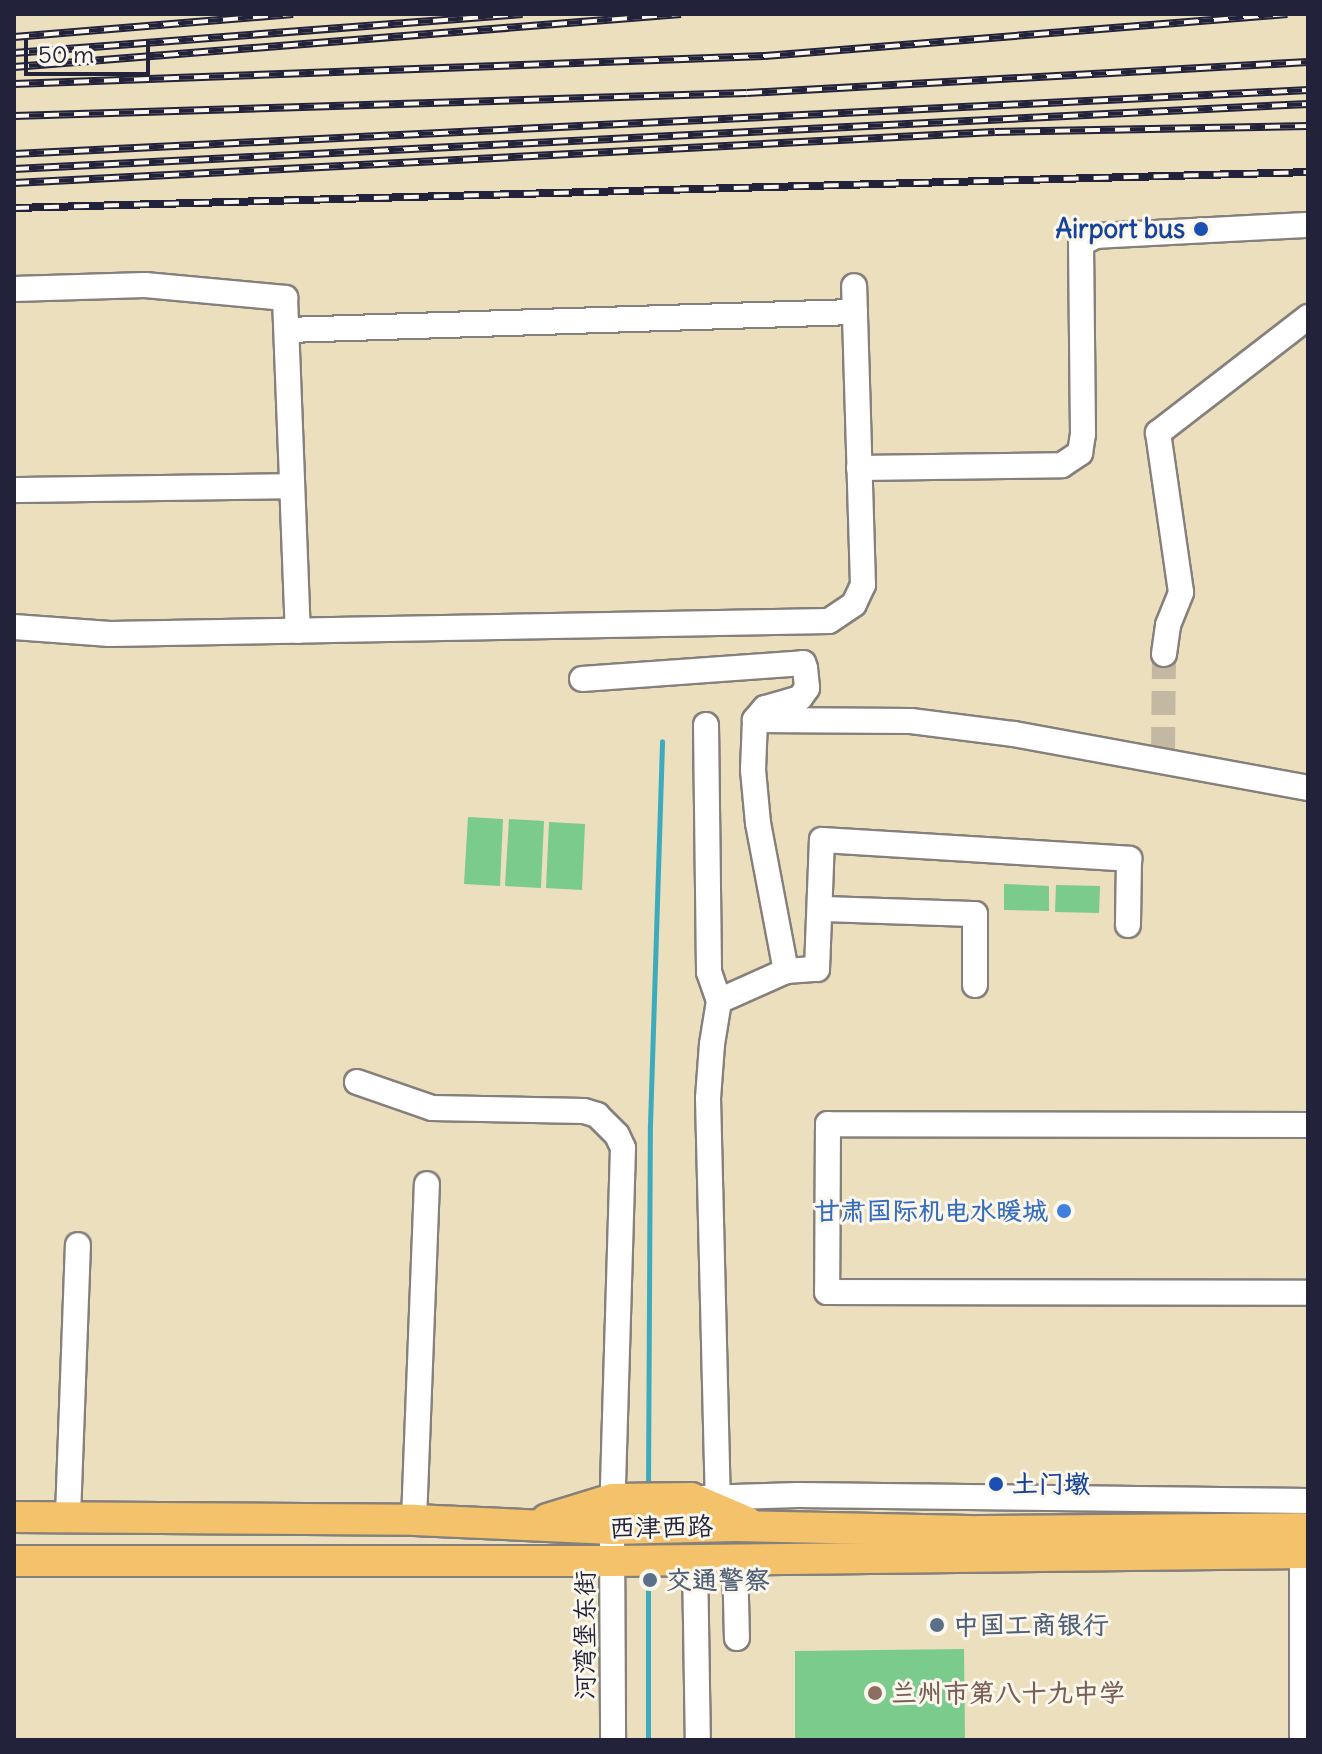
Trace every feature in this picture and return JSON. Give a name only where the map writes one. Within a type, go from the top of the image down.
[{"type":"main road","points":[[526,1525],[636,1499],[704,1498],[756,1526]]},
{"type":"main road","name":"西津西路","points":[[14,1517],[414,1520],[619,1529],[756,1526],[1306,1544]]},
{"type":"main road","name":"西津西路","points":[[14,1561],[619,1560],[1306,1544]]},
{"type":"street","points":[[859,468],[1062,465],[1080,453],[1083,434],[1081,243],[1096,236],[1308,225]]},
{"type":"street","points":[[14,289],[145,285],[285,298],[298,631]]},
{"type":"street","points":[[14,627],[110,634],[829,621],[847,611],[863,585],[854,286]]},
{"type":"street","points":[[287,330],[855,312]]},
{"type":"street","points":[[1164,654],[1168,625],[1181,592],[1158,433],[1308,317]]},
{"type":"street","points":[[14,490],[292,486]]},
{"type":"street","points":[[582,679],[803,663],[807,688],[800,698],[765,708],[755,720],[753,770],[758,823],[786,971]]},
{"type":"street","points":[[755,720],[911,721],[1163,756],[1308,788]]},
{"type":"street","points":[[706,725],[709,972],[719,1001],[708,1098],[704,1498],[798,1495],[1308,1501]]},
{"type":"street","points":[[719,1001],[786,971],[817,969],[822,840],[1129,859],[1128,925]]},
{"type":"street","points":[[821,909],[975,914],[975,985]]},
{"type":"street","name":"河湾堡东街","points":[[357,1082],[432,1108],[584,1111],[609,1124],[623,1148],[636,1499],[619,1529],[613,1740]]},
{"type":"street","points":[[1308,1125],[828,1124],[827,1292],[1308,1293]]},
{"type":"street","points":[[414,1520],[427,1184]]},
{"type":"street","points":[[68,1516],[78,1245]]},
{"type":"street","points":[[1302,1740],[1306,1544]]},
{"type":"street","points":[[735,1558],[737,1638]]},
{"type":"street","points":[[686,1559],[698,1740]]},
{"type":"green space","points":[[468,817],[503,819],[500,886],[464,884]]},
{"type":"green space","points":[[509,819],[544,821],[541,888],[505,886]]},
{"type":"green space","points":[[549,822],[585,824],[582,890],[546,888]]},
{"type":"green space","points":[[1004,884],[1049,886],[1049,911],[1004,910]]},
{"type":"green space","points":[[1056,885],[1100,886],[1099,913],[1055,912]]},
{"type":"green space","points":[[964,1649],[965,1740],[795,1740],[795,1651]]},
{"type":"waterway","points":[[648,1488],[650,1125],[662,741]]},
{"type":"waterway","points":[[648,1570],[648,1740]]},
{"type":"tunnel","points":[[1163,751],[1164,654]]},
{"type":"railway","points":[[14,37],[293,14]]},
{"type":"railway","points":[[14,53],[523,14]]},
{"type":"railway","points":[[14,67],[681,14]]},
{"type":"railway","points":[[14,84],[765,56],[1287,14]]},
{"type":"railway","points":[[14,116],[747,93],[1308,62]]},
{"type":"railway","points":[[14,154],[1308,90]]},
{"type":"railway","points":[[14,169],[1308,104]]},
{"type":"railway","points":[[14,183],[995,132],[1308,126]]},
{"type":"railway","points":[[14,208],[1308,172]]},
{"type":"place","name":"Airport bus","points":[[1201,229]]},
{"type":"place","name":"甘肃国际机电水暖城","points":[[1064,1211]]},
{"type":"place","name":"土门墩","points":[[996,1484]]},
{"type":"place","name":"交通警察","points":[[650,1580]]},
{"type":"place","name":"中国工商银行","points":[[937,1625]]},
{"type":"place","name":"兰州市第八十九中学","points":[[875,1693]]}]
